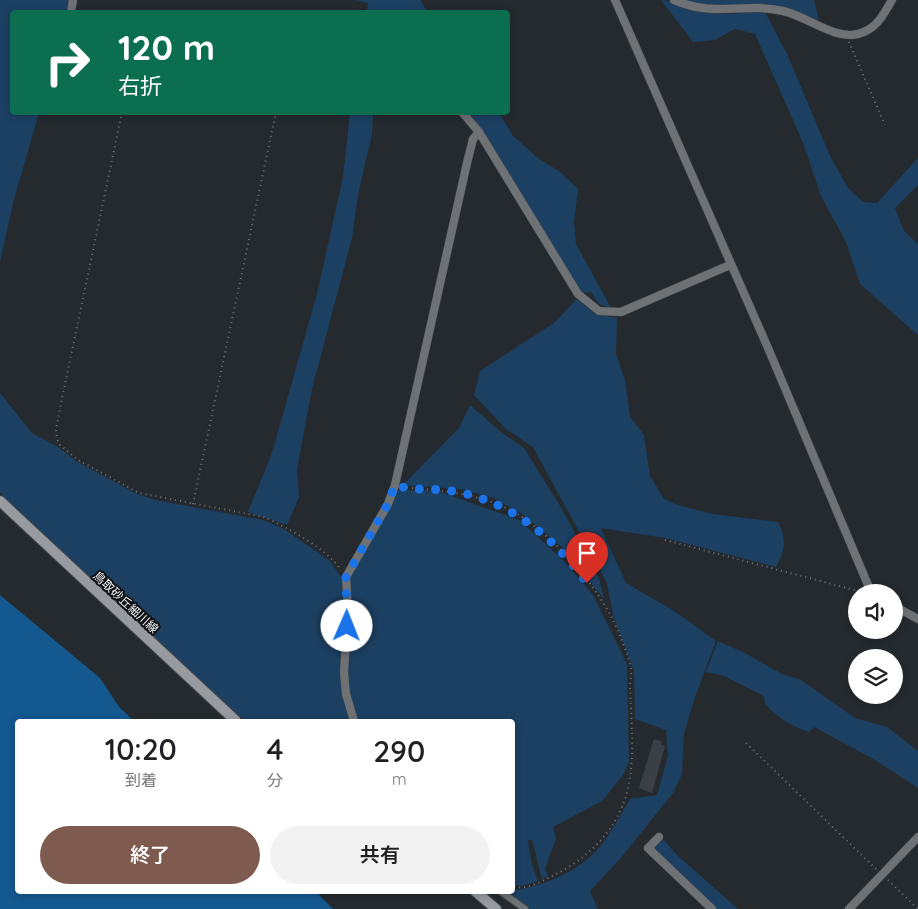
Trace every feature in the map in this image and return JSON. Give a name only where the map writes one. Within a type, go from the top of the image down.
[{"type":"main road","name":"鳥取砂丘細川線","points":[[0,500],[234,719]]},
{"type":"main road","points":[[478,894],[496,909]]},
{"type":"street","points":[[615,0],[868,584]]},
{"type":"street","points":[[674,0],[688,6],[708,10],[771,9],[784,11],[846,36],[863,32],[875,26],[892,0]]},
{"type":"street","points":[[465,115],[479,132],[578,294],[599,311],[621,312],[730,265]]},
{"type":"street","points":[[353,719],[346,694],[344,672],[348,610],[346,577],[384,511],[395,485],[473,139],[479,132]]},
{"type":"street","points":[[903,611],[918,619]]},
{"type":"street","points":[[660,837],[648,848],[712,909]]},
{"type":"street","points":[[849,909],[918,837]]},
{"type":"street","points":[[504,894],[525,909]]},
{"type":"path","points":[[846,36],[885,124]]},
{"type":"path","points":[[121,115],[61,403],[56,430],[57,439],[60,445],[78,460],[139,493],[264,517],[281,525],[327,556],[337,564],[346,577]]},
{"type":"path","points":[[193,504],[275,115]]},
{"type":"path","points":[[395,485],[454,491],[496,504],[519,516],[566,555],[612,618],[631,669],[632,734],[626,796],[604,836],[584,858],[538,883],[526,888],[515,887]]},
{"type":"path","points":[[665,540],[848,588]]},
{"type":"path","points":[[746,743],[918,909]]},
{"type":"shaded area","points":[[0,0],[70,0],[68,10],[10,10],[10,115],[38,115],[13,203],[0,262]]},
{"type":"shaded area","points":[[355,0],[420,0],[426,10],[367,10],[368,3]]},
{"type":"shaded area","points":[[661,0],[669,1],[690,10],[708,13],[765,12],[788,56],[830,156],[848,188],[863,202],[877,203],[918,158],[918,185],[895,208],[904,231],[918,244],[918,335],[860,284],[846,242],[821,196],[804,145],[755,34],[735,29],[715,40],[693,42]]},
{"type":"shaded area","points":[[679,0],[814,0],[819,20],[799,13],[719,8]]},
{"type":"shaded area","points":[[350,115],[373,115],[372,134],[358,195],[352,238],[312,389],[297,469],[299,497],[287,525],[248,512],[272,453],[317,294],[343,177]]},
{"type":"shaded area","points":[[471,115],[500,115],[513,136],[540,160],[559,171],[578,189],[574,222],[576,244],[611,308],[599,304],[591,292],[580,292]]},
{"type":"shaded area","points":[[577,299],[595,314],[617,318],[616,354],[625,380],[630,417],[644,435],[650,476],[664,499],[678,505],[713,514],[778,522],[784,539],[783,550],[776,567],[665,538],[601,528],[626,583],[674,611],[716,641],[694,700],[684,734],[682,774],[673,793],[620,859],[590,891],[598,909],[527,909],[506,894],[515,894],[515,890],[550,881],[585,861],[614,828],[630,799],[657,795],[668,756],[666,730],[635,719],[634,671],[613,615],[607,583],[533,447],[506,429],[474,395],[480,371],[554,323]]},
{"type":"shaded area","points":[[0,393],[32,433],[58,447],[76,461],[135,493],[155,500],[263,520],[284,529],[330,561],[341,577],[345,593],[340,667],[351,719],[243,719],[225,705],[7,501],[0,492]]},
{"type":"shaded area","points":[[470,405],[501,432],[524,448],[562,509],[599,579],[604,599],[563,548],[522,514],[494,498],[460,489],[403,485],[459,428]]},
{"type":"shaded area","points":[[396,490],[438,491],[519,520],[564,561],[593,595],[627,664],[629,762],[623,775],[602,801],[553,827],[556,838],[545,869],[548,876],[542,879],[532,840],[528,840],[531,861],[538,881],[522,886],[515,885],[515,719],[356,719],[346,679],[350,578]]},
{"type":"shaded area","points":[[0,595],[100,678],[119,707],[132,719],[15,719],[15,894],[318,894],[333,909],[0,909]]},
{"type":"shaded area","points":[[718,641],[745,653],[782,674],[801,680],[855,718],[887,727],[918,751],[918,788],[875,760],[814,727],[809,732],[785,721],[765,704],[764,696],[722,675],[706,672]]},
{"type":"shaded area","points":[[664,840],[676,854],[738,909],[716,909],[654,849],[653,847]]},
{"type":"building","points":[[654,739],[662,741],[661,745],[665,746],[652,793],[639,788]]},
{"type":"route","points":[[347,626],[346,577],[388,504],[395,485],[403,488],[454,491],[496,504],[519,516],[566,555],[587,583]]}]
